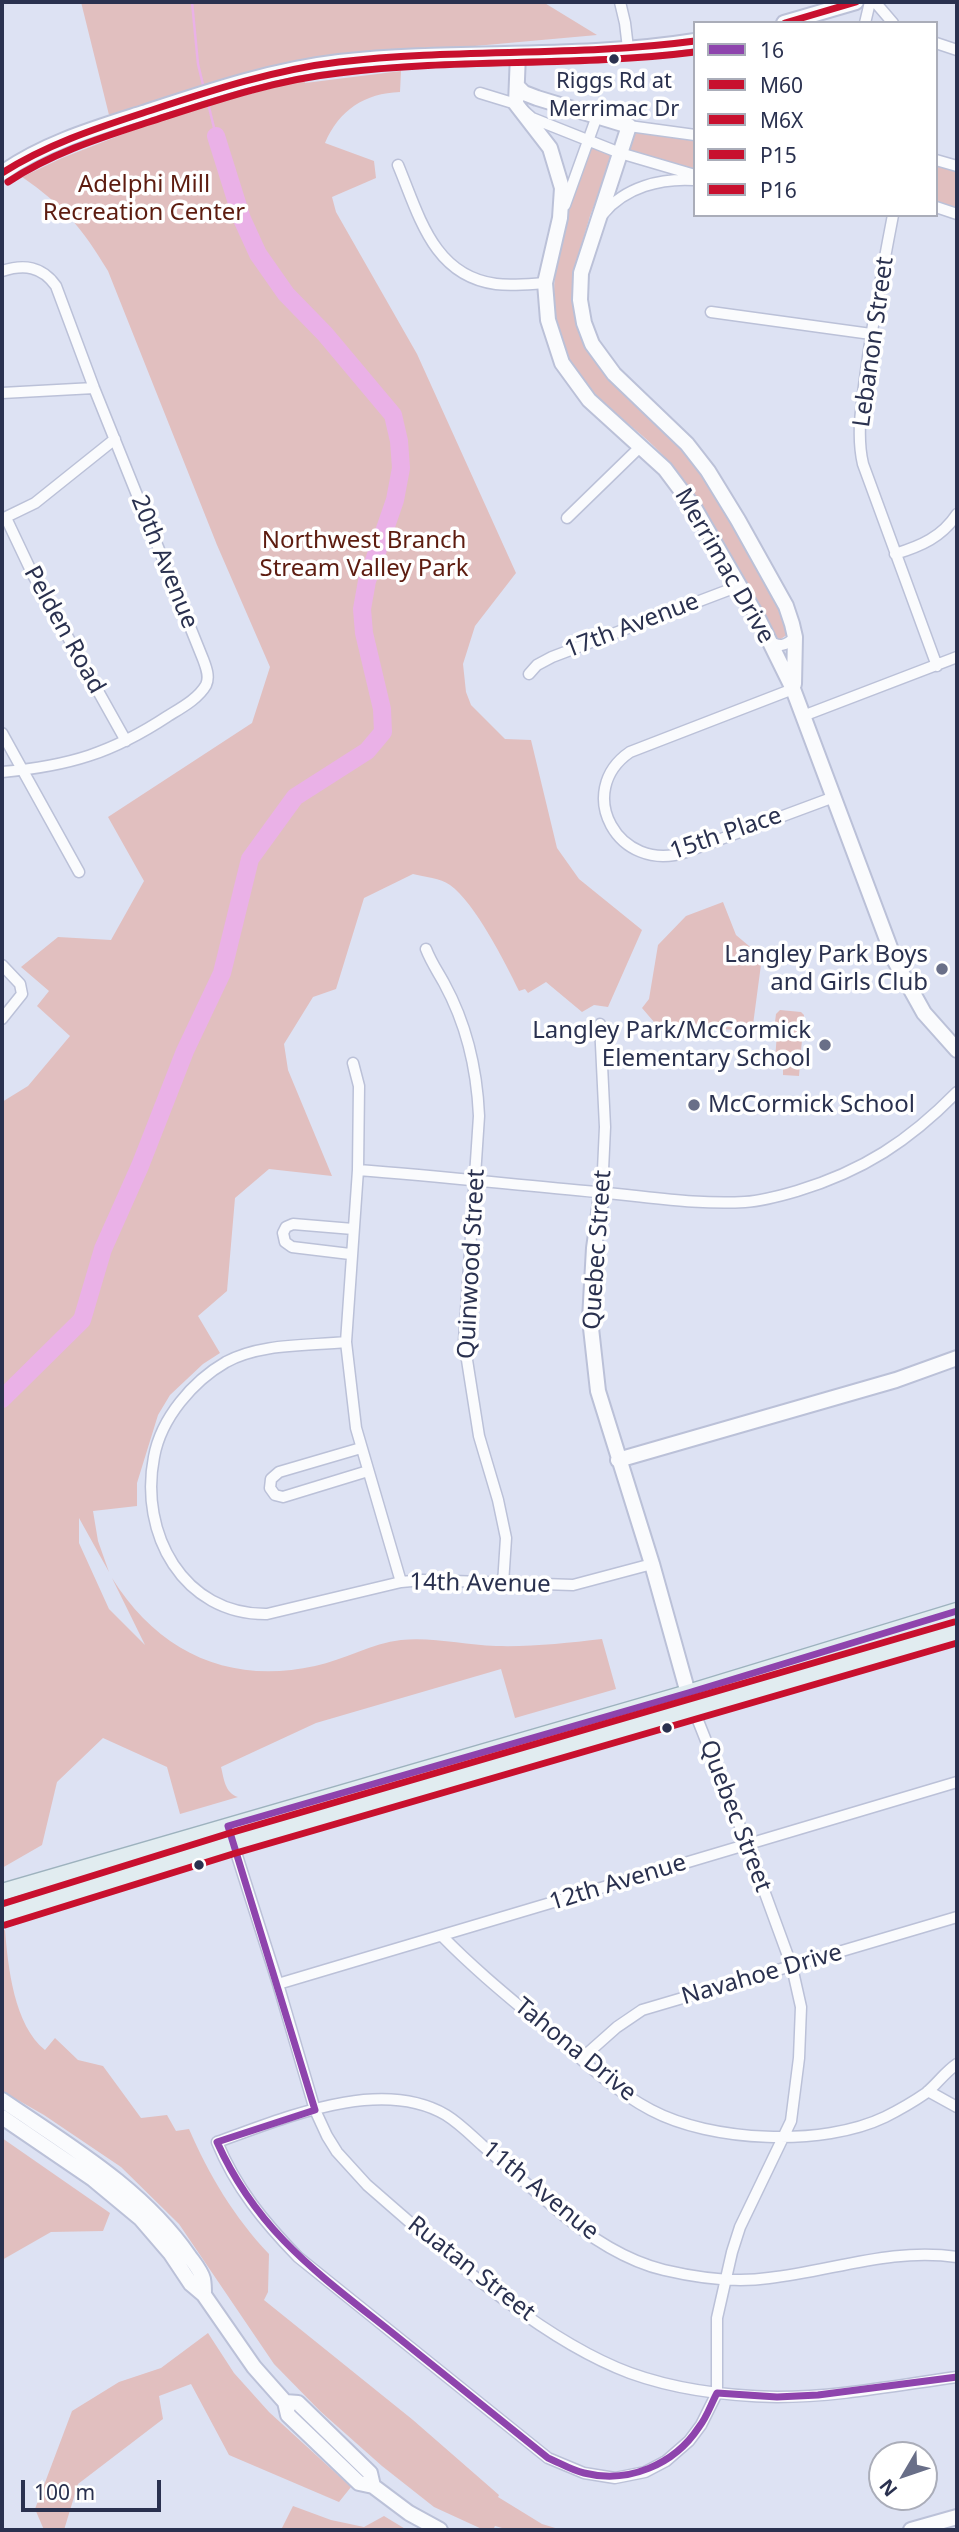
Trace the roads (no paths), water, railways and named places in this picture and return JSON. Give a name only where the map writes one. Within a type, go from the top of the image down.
[{"type":"main road","points":[[2,1915],[690,1700],[957,1611]]},
{"type":"main road","points":[[2,1892],[228,1826],[690,1700],[957,1632]]},
{"type":"street","points":[[620,2],[628,48]]},
{"type":"street","points":[[791,21],[856,2]]},
{"type":"street","points":[[866,21],[873,2],[891,21]]},
{"type":"street","points":[[2,173],[50,145],[223,87],[269,75],[338,62],[628,48],[693,41]]},
{"type":"street","points":[[938,44],[957,50]]},
{"type":"street","points":[[518,54],[516,104],[550,148],[562,188],[560,218]]},
{"type":"street","points":[[518,88],[537,98],[629,126],[693,135]]},
{"type":"street","points":[[480,93],[516,104],[532,118],[588,141],[693,177]]},
{"type":"street","name":"Merrimac Drive","points":[[597,116],[560,218],[545,283],[552,335],[568,374],[595,407],[665,469],[687,496],[739,586],[793,689],[895,961],[924,1013],[957,1050]]},
{"type":"street","name":"Merrimac Drive","points":[[629,126],[586,253],[579,284],[581,311],[592,344],[623,384],[687,444],[708,471],[786,606],[795,637],[793,689]]},
{"type":"street","points":[[938,161],[957,166]]},
{"type":"street","points":[[398,165],[430,239],[450,264],[486,282],[513,285],[545,283]]},
{"type":"street","points":[[595,226],[608,208],[630,192],[645,185],[693,178]]},
{"type":"street","points":[[938,209],[957,214]]},
{"type":"street","name":"Lebanon Street","points":[[893,217],[871,334],[861,408],[860,445],[863,464],[937,666]]},
{"type":"street","name":"20th Avenue","points":[[2,271],[21,266],[31,267],[51,279],[60,296],[94,388],[204,659],[208,677],[206,685],[188,703],[126,741],[92,756],[53,766],[2,772]]},
{"type":"street","points":[[711,312],[871,334]]},
{"type":"street","points":[[2,393],[94,388]]},
{"type":"street","points":[[4,518],[36,503],[115,439]]},
{"type":"street","points":[[567,518],[640,446]]},
{"type":"street","points":[[895,554],[916,548],[934,538],[957,514]]},
{"type":"street","name":"Pelden Road","points":[[4,518],[126,741]]},
{"type":"street","name":"17th Avenue","points":[[529,674],[537,665],[552,657],[739,586]]},
{"type":"street","points":[[768,640],[779,646],[787,644],[795,637]]},
{"type":"street","points":[[803,716],[957,657]]},
{"type":"street","name":"15th Place","points":[[793,689],[622,757],[609,775],[604,797],[608,816],[617,835],[632,849],[659,857],[676,855],[834,797]]},
{"type":"street","points":[[2,733],[79,872]]},
{"type":"street","name":"Quinwood Street","points":[[426,949],[455,1008],[474,1064],[480,1116],[464,1341],[478,1436],[498,1500],[506,1538],[503,1584]]},
{"type":"street","points":[[2,965],[20,984],[22,994],[2,1019]]},
{"type":"street","name":"Quebec Street","points":[[600,1024],[605,1127],[590,1319],[598,1391],[652,1564],[690,1700],[792,1967],[801,2007],[799,2059],[791,2121],[740,2227],[716,2318],[717,2393]]},
{"type":"street","points":[[353,1063],[359,1086],[358,1170],[350,1254],[346,1342],[356,1428],[401,1582]]},
{"type":"street","points":[[358,1170],[602,1192],[660,1200],[746,1202],[786,1194],[838,1177],[883,1154],[926,1123],[957,1092]]},
{"type":"street","points":[[350,1254],[292,1247],[285,1242],[283,1233],[286,1227],[293,1224],[353,1229]]},
{"type":"street","name":"14th Avenue","points":[[346,1342],[257,1350],[226,1362],[202,1379],[181,1402],[161,1435],[154,1455],[152,1489],[154,1518],[161,1543],[185,1579],[213,1601],[229,1609],[250,1614],[267,1614],[401,1582],[573,1585],[652,1564]]},
{"type":"street","points":[[618,1460],[895,1380],[957,1358]]},
{"type":"street","points":[[361,1448],[279,1472],[271,1479],[270,1488],[275,1495],[283,1497],[368,1471]]},
{"type":"street","name":"12th Avenue","points":[[278,1983],[957,1782]]},
{"type":"street","name":"Ruatan Street","points":[[228,1826],[315,2110],[327,2136],[337,2152],[367,2185],[487,2285],[565,2342],[629,2372],[685,2389],[777,2397],[818,2395],[957,2377]]},
{"type":"street","name":"Navahoe Drive","points":[[581,2059],[617,2027],[642,2010],[957,1917]]},
{"type":"street","name":"Tahona Drive","points":[[442,1936],[482,1974],[610,2083],[650,2110],[687,2125],[729,2134],[783,2137],[859,2126],[882,2118],[928,2091],[957,2064]]},
{"type":"street","points":[[928,2091],[957,2107]]},
{"type":"street","name":"11th Avenue","points":[[717,2393],[701,2425],[689,2441],[666,2461],[645,2472],[615,2478],[584,2473],[548,2458],[298,2257],[263,2221],[226,2163],[217,2142],[315,2110],[374,2099],[419,2102],[447,2116],[570,2222],[617,2251],[662,2269],[725,2280],[768,2279],[880,2258],[934,2253],[957,2257]]},
{"type":"street","points":[[2,2100],[107,2171],[160,2219],[203,2277],[204,2295]]},
{"type":"street","points":[[2,2117],[125,2203],[165,2246],[191,2284],[204,2295],[254,2367],[285,2402],[288,2415],[359,2483],[373,2486],[409,2513],[440,2530]]},
{"type":"street","points":[[911,2530],[957,2517]]},
{"type":"waterway","points":[[192,2],[198,64],[204,89]]},
{"type":"waterway","points":[[207,99],[216,136]]},
{"type":"waterway","points":[[2,1399],[82,1320],[103,1249],[140,1166],[185,1051],[222,973],[250,859],[295,797],[367,751],[383,732],[382,709],[364,633],[362,609],[367,581],[395,500],[401,468],[393,415],[325,334],[286,294],[258,254],[242,219],[216,136]]},
{"type":"place","name":"Riggs Rd at Merrimac Dr","points":[[614,59]]},
{"type":"place","name":"Langley Park Boys and Girls Club","points":[[942,969]]},
{"type":"place","name":"Langley Park/McCormick Elementary School","points":[[825,1045]]},
{"type":"place","name":"McCormick School","points":[[694,1105]]},
{"type":"park label","name":"Adelphi Mill Recreation Center","points":[[144,199]]},
{"type":"park label","name":"Northwest Branch Stream Valley Park","points":[[364,555]]}]
